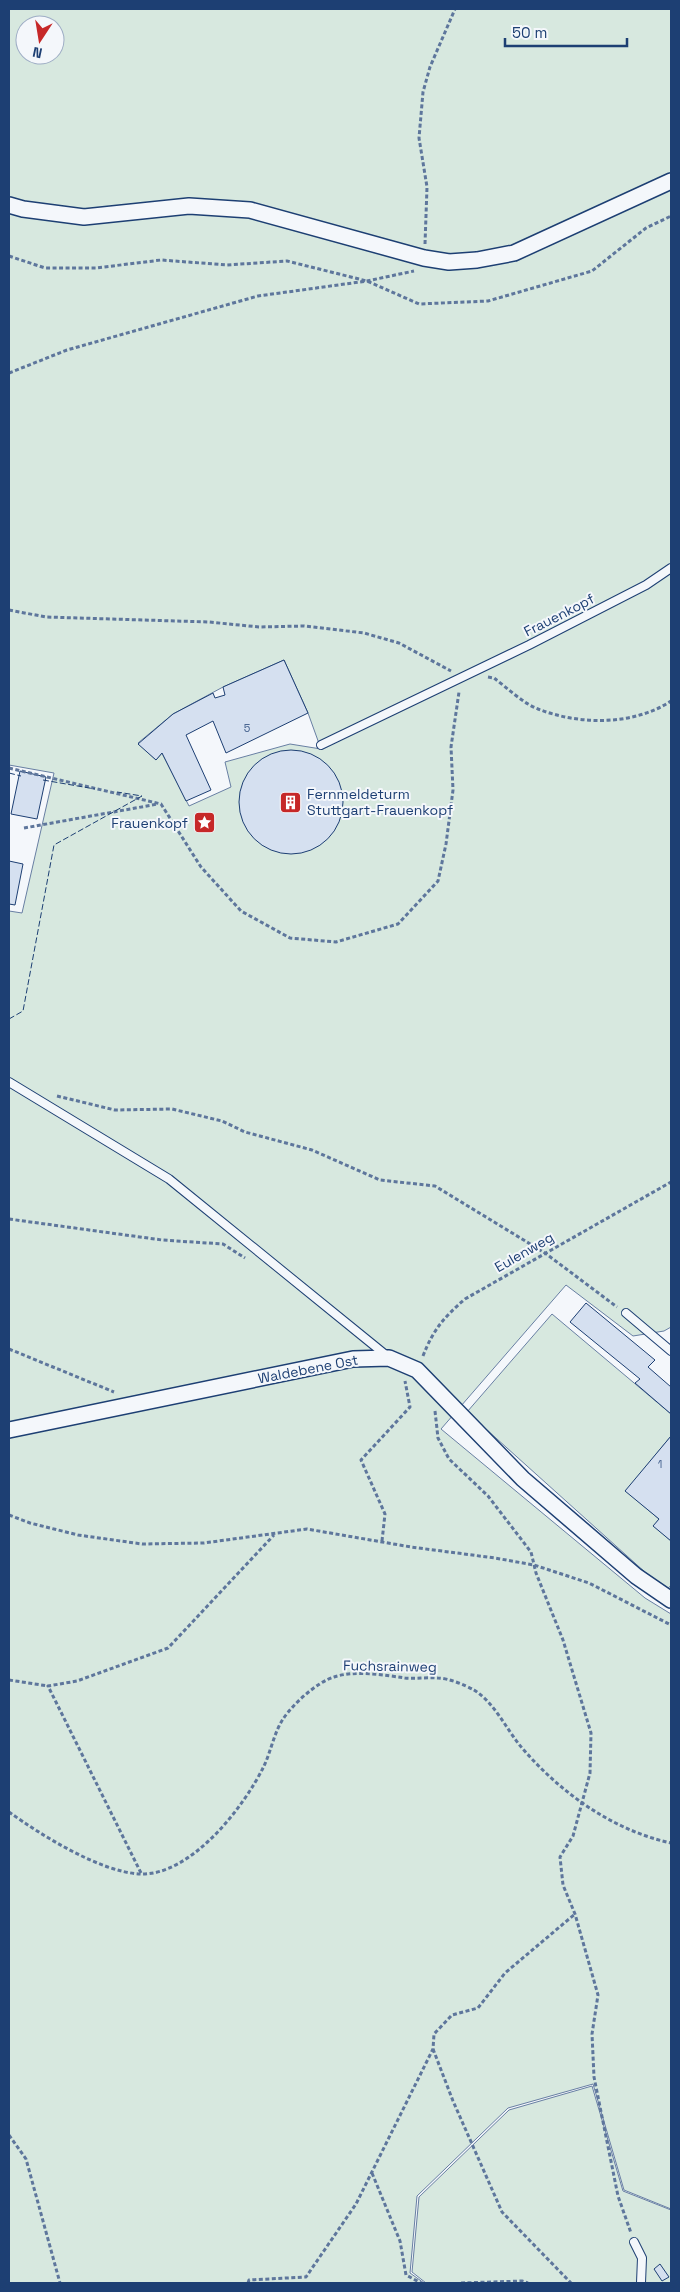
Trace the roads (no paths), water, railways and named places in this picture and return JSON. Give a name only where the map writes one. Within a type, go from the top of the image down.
[{"type":"street","points":[[9,205],[23,209],[84,217],[189,206],[250,210],[424,258],[449,262],[477,260],[514,253],[671,181]]},
{"type":"street","name":"Waldebene Ost","points":[[9,1430],[353,1359],[389,1358],[417,1370],[523,1480],[636,1576],[671,1600]]},
{"type":"lane","name":"Frauenkopf","points":[[321,745],[461,676],[529,645],[646,585],[671,568]]},
{"type":"lane","points":[[9,1082],[168,1179],[389,1358]]},
{"type":"lane","points":[[626,1314],[671,1351]]},
{"type":"lane","points":[[634,2242],[642,2258],[641,2283]]},
{"type":"place","name":"Fernmeldeturm Stuttgart-Frauenkopf","points":[[291,802]]},
{"type":"place","name":"Frauenkopf","points":[[204,823]]}]
